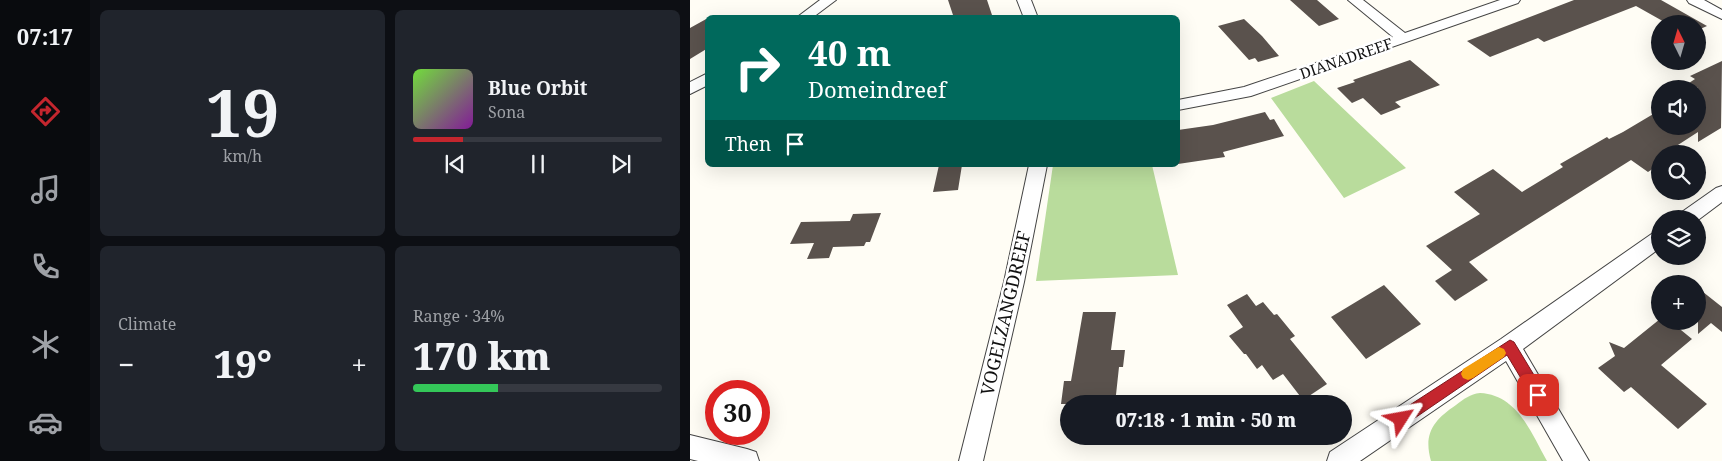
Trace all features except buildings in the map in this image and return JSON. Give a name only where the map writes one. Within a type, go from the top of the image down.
[{"type":"street","points":[[806,15],[829,0]]},
{"type":"street","points":[[1024,0],[1029,15]]},
{"type":"street","points":[[1355,0],[1403,38]]},
{"type":"street","name":"DIANADREEF","points":[[1180,105],[1246,92],[1513,0]]},
{"type":"street","points":[[1694,0],[1722,15]]},
{"type":"street","points":[[690,89],[705,80]]},
{"type":"street","name":"VOGELZANGDREEF","points":[[971,461],[1014,282],[1038,167]]},
{"type":"street","points":[[1698,210],[1722,193]]},
{"type":"street","points":[[1339,461],[1510,346],[1651,244]]},
{"type":"street","points":[[1510,346],[1577,461]]},
{"type":"street","points":[[690,448],[747,461]]},
{"type":"green space","points":[[1314,81],[1406,168],[1344,198],[1271,98]]},
{"type":"green space","points":[[1053,167],[1152,167],[1178,275],[1036,281]]},
{"type":"green space","points":[[1473,394],[1493,395],[1514,408],[1529,428],[1547,461],[1431,461],[1428,443],[1432,428],[1436,422],[1464,399]]},
{"type":"slow traffic","points":[[1468,374],[1499,353]]},
{"type":"route","points":[[1401,419],[1510,346],[1538,395]]}]
